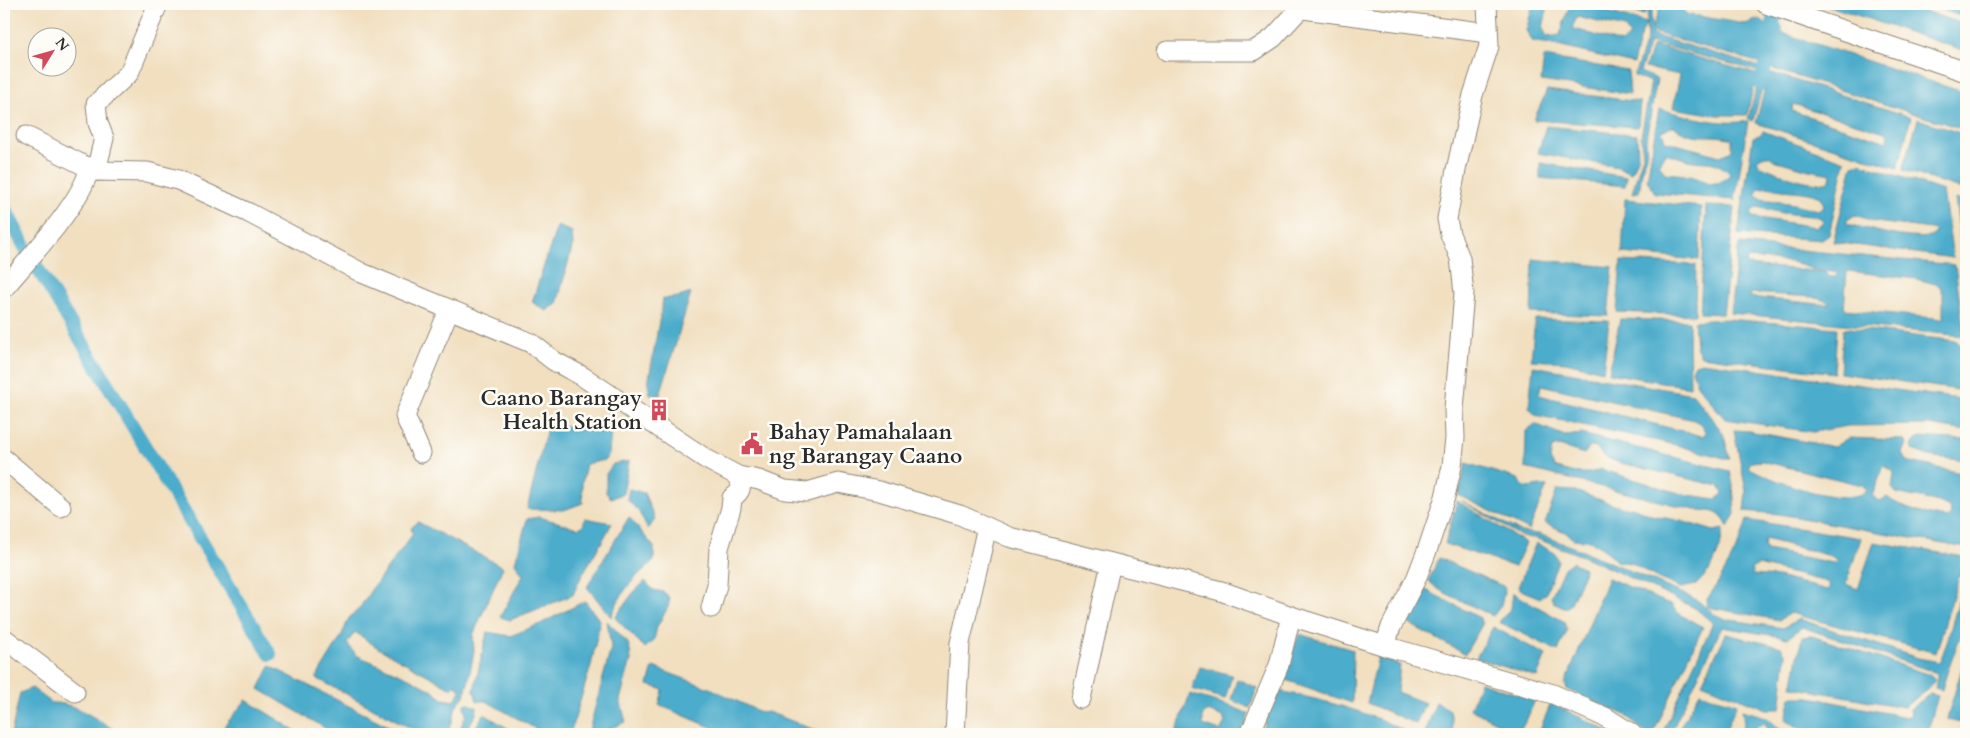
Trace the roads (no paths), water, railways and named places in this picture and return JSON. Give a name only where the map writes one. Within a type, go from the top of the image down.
[{"type":"street","points":[[4,288],[80,193],[93,169],[104,138],[98,123],[96,104],[129,73],[158,4]]},
{"type":"street","points":[[1385,646],[1391,627],[1416,579],[1428,548],[1445,497],[1452,466],[1455,438],[1454,409],[1464,293],[1460,258],[1450,234],[1447,219],[1473,95],[1489,46],[1487,4]]},
{"type":"street","points":[[1766,4],[1966,72]]},
{"type":"street","points":[[1167,51],[1254,51],[1273,38],[1298,7],[1488,33]]},
{"type":"street","points":[[26,136],[93,169],[147,172],[178,180],[249,213],[362,273],[531,343],[554,361],[582,376],[706,459],[738,476],[758,480],[786,490],[806,492],[838,483],[871,490],[960,515],[1009,537],[1221,591],[1385,646],[1552,694],[1607,718],[1632,734]]},
{"type":"street","points":[[421,453],[405,416],[449,310]]},
{"type":"street","points":[[4,459],[61,507]]},
{"type":"street","points":[[711,608],[717,585],[719,548],[731,508],[732,498],[738,494],[741,487],[738,476]]},
{"type":"street","points":[[955,734],[960,643],[987,527]]},
{"type":"street","points":[[1080,699],[1111,563]]},
{"type":"street","points":[[1250,734],[1279,665],[1291,616]]},
{"type":"street","points":[[4,638],[75,692]]},
{"type":"water","points":[[1533,4],[1544,4],[1547,10],[1543,28],[1547,37],[1560,35],[1570,4],[1581,4],[1646,23],[1639,40],[1633,64],[1545,43],[1533,42],[1526,31]],"holes":[[[1577,17],[1625,28],[1630,36],[1621,43],[1572,28]]]},
{"type":"water","points":[[1599,4],[1648,4],[1644,15]]},
{"type":"water","points":[[1649,4],[1654,4],[1651,17],[1652,29],[1661,4],[1686,4],[1682,8],[1686,14],[1745,24],[1759,19],[1770,28],[1760,63],[1652,32],[1652,35],[1767,69],[1753,121],[1748,119],[1761,72],[1650,42],[1640,72],[1657,79],[1646,139],[1647,156],[1643,166],[1639,192],[1632,193],[1643,155],[1641,137],[1651,82],[1634,76],[1647,38],[1646,23]]},
{"type":"water","points":[[1823,4],[1904,4],[1966,25],[1966,51]]},
{"type":"water","points":[[1925,4],[1966,4],[1966,18]]},
{"type":"water","points":[[1779,32],[1966,93],[1966,130],[1767,67]]},
{"type":"water","points":[[1653,45],[1756,74],[1747,115],[1717,115],[1673,108],[1680,75],[1645,68]]},
{"type":"water","points":[[1544,57],[1628,71],[1630,94],[1541,81]]},
{"type":"water","points":[[1769,72],[1911,117],[1898,168],[1756,123]],"holes":[[[1793,104],[1888,133],[1887,142],[1792,111]]]},
{"type":"water","points":[[1547,90],[1640,102],[1638,127],[1534,120]]},
{"type":"water","points":[[1659,109],[1715,121],[1748,121],[1735,200],[1655,193],[1647,180]],"holes":[[[1673,126],[1688,134],[1732,139],[1732,151],[1720,156],[1665,141],[1662,131]],[[1665,153],[1688,160],[1710,162],[1720,166],[1730,174],[1720,182],[1711,183],[1687,175],[1665,173],[1659,164]]]},
{"type":"water","points":[[1918,119],[1966,135],[1966,190],[1903,170]]},
{"type":"water","points":[[1546,126],[1637,135],[1638,157],[1631,173],[1618,167],[1538,153]]},
{"type":"water","points":[[1763,131],[1845,161],[1829,235],[1822,240],[1738,234],[1753,137],[1760,135]],"holes":[[[1761,156],[1769,156],[1774,160],[1831,174],[1830,180],[1823,182],[1806,181],[1786,175],[1761,166],[1757,161]],[[1768,187],[1814,195],[1821,197],[1824,206],[1818,210],[1762,199],[1756,195],[1758,189]],[[1757,207],[1782,213],[1819,217],[1823,221],[1815,227],[1753,217],[1751,212]]]},
{"type":"water","points":[[1540,163],[1627,177],[1625,186],[1540,178]]},
{"type":"water","points":[[1860,163],[1943,191],[1953,258],[1833,242],[1853,165]],"holes":[[[1855,215],[1876,222],[1931,229],[1936,231],[1931,237],[1921,238],[1889,234],[1847,224],[1847,220]]]},
{"type":"water","points":[[1625,199],[1701,207],[1699,260],[1622,253]]},
{"type":"water","points":[[1955,199],[1966,202],[1966,280]]},
{"type":"water","points":[[1706,206],[1735,207],[1723,314],[1700,313]]},
{"type":"water","points":[[557,226],[572,232],[573,244],[557,304],[546,311],[532,302]]},
{"type":"water","points":[[1739,244],[1955,265],[1964,336],[1730,313]],"holes":[[[1749,258],[1792,262],[1812,269],[1838,273],[1835,277],[1830,277],[1825,272],[1747,265],[1746,261]],[[1847,271],[1917,279],[1939,285],[1943,293],[1943,319],[1844,309]],[[1751,293],[1813,297],[1829,302],[1829,304],[1750,297]]]},
{"type":"water","points":[[1533,259],[1613,267],[1608,316],[1531,313]]},
{"type":"water","points":[[1621,261],[1696,265],[1695,315],[1617,312]]},
{"type":"water","points":[[691,293],[660,395],[650,395],[648,384],[663,299]]},
{"type":"water","points":[[1535,319],[1609,321],[1603,371],[1566,362],[1531,360]]},
{"type":"water","points":[[1620,319],[1689,321],[1690,387],[1609,373]]},
{"type":"water","points":[[1727,319],[1837,328],[1834,373],[1701,356],[1696,347],[1694,321]]},
{"type":"water","points":[[1849,328],[1957,341],[1966,350],[1966,391],[1840,373],[1843,330]]},
{"type":"water","points":[[1702,362],[1966,400],[1966,431],[1929,425],[1848,426],[1813,432],[1725,419],[1697,385],[1692,370],[1695,364]]},
{"type":"water","points":[[1533,366],[1693,394],[1723,433],[1730,458],[1535,415],[1529,407]],"holes":[[[1541,385],[1694,420],[1701,424],[1706,433],[1702,436],[1539,395]]]},
{"type":"water","points":[[602,417],[612,420],[609,455],[605,460],[586,464],[582,483],[583,503],[564,510],[527,509],[548,424],[576,426],[588,424]]},
{"type":"water","points":[[1535,424],[1565,436],[1581,434],[1730,471],[1735,514],[1728,527],[1722,517],[1715,512],[1695,510],[1525,468],[1526,431]],"holes":[[[1559,446],[1584,454],[1590,447],[1597,448],[1603,456],[1617,462],[1719,486],[1723,494],[1716,499],[1682,494],[1600,469],[1589,473],[1571,472],[1554,467],[1550,459],[1552,448]]]},
{"type":"water","points":[[1734,430],[1749,431],[1834,447],[1848,438],[1903,440],[1907,444],[1903,453],[1906,461],[1966,474],[1966,548],[1779,514],[1744,511],[1746,491]],"holes":[[[1762,461],[1862,485],[1868,491],[1857,496],[1842,497],[1799,488],[1770,478],[1748,467],[1751,462]],[[1884,466],[1894,473],[1892,488],[1896,493],[1939,502],[1949,507],[1951,514],[1947,518],[1931,515],[1908,509],[1887,497],[1880,501],[1872,496]]]},
{"type":"water","points":[[1919,437],[1966,440],[1966,461],[1929,456],[1912,450],[1912,445]]},
{"type":"water","points":[[629,461],[623,494],[611,498],[606,493],[606,474],[613,464]]},
{"type":"water","points":[[1466,463],[1518,479],[1525,488],[1547,486],[1529,530],[1458,495]]},
{"type":"water","points":[[629,489],[644,493],[655,519],[648,530],[639,512],[627,499]]},
{"type":"water","points":[[1557,490],[1575,491],[1624,508],[1632,507],[1651,515],[1681,521],[1714,531],[1723,529],[1720,548],[1711,569],[1696,585],[1681,588],[1657,578],[1632,563],[1616,561],[1609,553],[1596,544],[1587,540],[1573,539],[1565,532],[1545,523]]},
{"type":"water","points":[[1457,501],[1526,543],[1515,567],[1445,544]]},
{"type":"water","points":[[1462,501],[1521,532],[1539,534],[1697,600],[1714,614],[1725,619],[1783,628],[1799,619],[1918,658],[1940,662],[1966,575],[1967,605],[1964,624],[1942,690],[1935,688],[1937,673],[1802,627],[1788,638],[1722,627],[1670,734],[1662,734],[1713,623],[1695,608],[1585,557],[1535,538],[1522,537]]},
{"type":"water","points":[[539,517],[578,528],[583,526],[585,518],[612,523],[573,595],[510,620],[500,617],[523,575],[515,563],[527,519]]},
{"type":"water","points":[[629,517],[654,547],[654,561],[628,586],[611,617],[587,587]]},
{"type":"water","points":[[1747,520],[1861,538],[1846,584],[1858,589],[1874,542],[1965,557],[1936,653],[1790,613],[1779,620],[1707,607],[1706,601],[1730,562]],"holes":[[[1765,539],[1831,556],[1837,560],[1833,563],[1767,550],[1764,546]],[[1758,565],[1827,582],[1830,586],[1827,590],[1778,577],[1753,575],[1751,569]]]},
{"type":"water","points":[[418,522],[503,567],[473,635],[474,651],[468,683],[464,696],[456,706],[452,723],[446,734],[422,734],[316,678],[340,639],[349,618],[359,609],[413,534],[411,528]],"holes":[[[355,632],[378,648],[451,688],[456,684],[460,690],[455,701],[443,699],[430,689],[407,677],[356,655],[347,643]]]},
{"type":"water","points":[[1536,543],[1555,553],[1558,561],[1546,593],[1540,598],[1518,587]]},
{"type":"water","points":[[1439,558],[1505,587],[1501,606],[1493,616],[1441,591],[1428,581]]},
{"type":"water","points":[[1572,562],[1584,568],[1583,576],[1570,605],[1566,608],[1553,602],[1551,597],[1564,568]]},
{"type":"water","points":[[1608,578],[1672,605],[1677,613],[1703,627],[1653,734],[1646,734],[1627,716],[1567,689],[1565,684]]},
{"type":"water","points":[[645,581],[653,590],[664,592],[670,598],[668,607],[657,627],[654,640],[645,648],[615,618],[633,593]]},
{"type":"water","points":[[1422,588],[1480,618],[1482,625],[1465,654],[1404,621]]},
{"type":"water","points":[[1513,593],[1565,622],[1567,631],[1558,651],[1499,622],[1511,608]]},
{"type":"water","points":[[585,601],[600,621],[591,666],[570,734],[545,734],[486,701],[477,701],[474,690],[487,632],[510,636],[540,624]]},
{"type":"water","points":[[607,621],[628,643],[630,650],[631,660],[620,700],[626,722],[596,734],[588,734],[611,648]]},
{"type":"water","points":[[1493,627],[1546,655],[1537,677],[1476,658]]},
{"type":"water","points":[[1299,634],[1353,650],[1352,703],[1283,679]]},
{"type":"water","points":[[1726,634],[1781,647],[1786,655],[1780,709],[1766,709],[1702,683]]},
{"type":"water","points":[[1812,636],[1930,675],[1935,680],[1927,690],[1904,707],[1792,687],[1802,637]]},
{"type":"water","points":[[1966,654],[1966,723],[1947,719]]},
{"type":"water","points":[[1378,657],[1400,665],[1397,692],[1425,703],[1416,724],[1367,703]]},
{"type":"water","points":[[270,666],[404,734],[335,734],[259,689]]},
{"type":"water","points":[[653,667],[712,689],[762,713],[768,712],[826,734],[727,734],[659,705],[663,690],[648,685]]},
{"type":"water","points":[[1200,667],[1232,675],[1225,699],[1192,689]]},
{"type":"water","points":[[1237,679],[1257,688],[1250,708],[1231,700]]},
{"type":"water","points":[[1480,682],[1535,700],[1521,729],[1512,730],[1470,709]]},
{"type":"water","points":[[32,688],[52,703],[71,706],[123,734],[11,734],[20,693]]},
{"type":"water","points":[[1279,691],[1313,698],[1363,713],[1410,734],[1260,734]]},
{"type":"water","points":[[1700,692],[1737,704],[1724,734],[1676,734]]},
{"type":"water","points":[[1190,694],[1249,714],[1242,734],[1183,734],[1176,732]],"holes":[[[1208,711],[1223,717],[1225,722],[1220,731],[1203,725],[1203,715]]]},
{"type":"water","points":[[1930,694],[1938,696],[1927,734],[1807,734],[1786,719],[1791,697],[1810,697],[1906,717],[1911,715],[1910,709]]},
{"type":"water","points":[[246,700],[301,734],[218,734]]},
{"type":"water","points":[[1436,702],[1450,710],[1452,734],[1425,734]]},
{"type":"water","points":[[466,703],[477,707],[476,714],[464,734],[458,734],[466,715],[464,706]]},
{"type":"water","points":[[1551,703],[1614,734],[1538,734]]},
{"type":"water","points":[[1742,710],[1766,717],[1786,734],[1770,734],[1765,723],[1755,727],[1752,734],[1739,734],[1744,724]]},
{"type":"water","points":[[484,714],[518,734],[471,734]]},
{"type":"waterway","points":[[1760,84],[1776,29],[1773,24],[1777,4]]},
{"type":"waterway","points":[[4,207],[28,253]]},
{"type":"waterway","points":[[32,259],[270,654]]},
{"type":"place","name":"Caano Barangay Health Station","points":[[659,410]]},
{"type":"place","name":"Bahay Pamahalaan ng Barangay Caano","points":[[752,444]]}]
